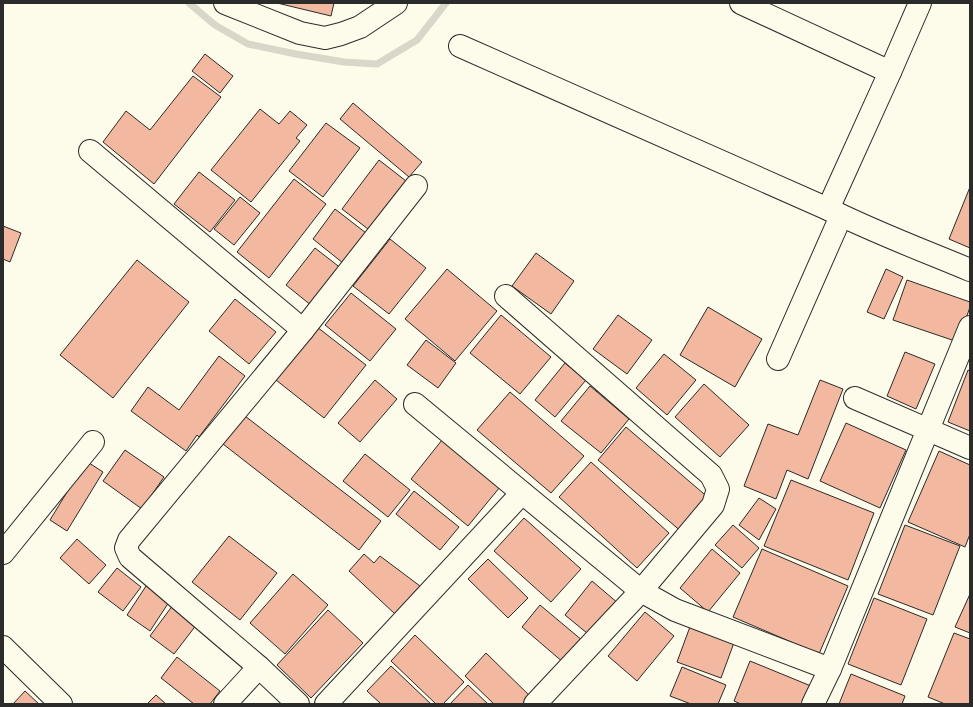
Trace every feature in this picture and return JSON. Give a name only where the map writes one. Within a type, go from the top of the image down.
[{"type":"street","points":[[225,3],[300,34],[325,38],[341,34],[360,26],[396,3]]},
{"type":"street","points":[[741,3],[890,72]]},
{"type":"street","points":[[778,359],[890,72],[920,3]]},
{"type":"street","points":[[460,46],[834,213],[970,270]]},
{"type":"street","points":[[90,151],[303,330]]},
{"type":"street","points":[[298,704],[259,667],[130,557],[126,548],[128,540],[303,330],[416,186]]},
{"type":"street","points":[[506,296],[711,475],[718,489],[712,505],[641,591],[535,704]]},
{"type":"street","points":[[813,704],[830,669],[970,327]]},
{"type":"street","points":[[855,398],[970,448]]},
{"type":"street","points":[[415,404],[641,591],[675,610],[830,669]]},
{"type":"street","points":[[3,553],[93,442]]},
{"type":"street","points":[[326,704],[522,493]]},
{"type":"street","points":[[3,647],[61,704]]},
{"type":"street","points":[[225,704],[259,667]]},
{"type":"building","points":[[277,3],[334,3],[331,16]]},
{"type":"building","points":[[205,54],[233,76],[220,93],[192,71]]},
{"type":"building","points":[[193,76],[221,97],[154,184],[103,142],[126,111],[150,130]]},
{"type":"building","points":[[353,103],[422,162],[409,177],[340,119]]},
{"type":"building","points":[[260,109],[279,124],[290,111],[307,125],[296,138],[300,141],[251,202],[211,170]]},
{"type":"building","points":[[326,123],[360,148],[323,197],[289,171]]},
{"type":"building","points":[[379,160],[406,181],[368,229],[342,209]]},
{"type":"building","points":[[199,172],[235,200],[210,232],[174,204]]},
{"type":"building","points":[[294,179],[326,204],[269,278],[237,252]]},
{"type":"building","points":[[970,187],[970,248],[949,239]]},
{"type":"building","points":[[240,197],[260,213],[234,245],[214,229]]},
{"type":"building","points":[[335,209],[366,233],[343,263],[313,239]]},
{"type":"building","points":[[3,226],[21,233],[10,262],[3,259]]},
{"type":"building","points":[[390,239],[426,268],[389,314],[353,286]]},
{"type":"building","points":[[315,248],[342,269],[312,306],[286,285]]},
{"type":"building","points":[[536,253],[574,281],[551,314],[512,286]]},
{"type":"building","points":[[137,260],[189,302],[113,398],[60,355]]},
{"type":"building","points":[[447,269],[497,311],[455,361],[405,319]]},
{"type":"building","points":[[886,269],[903,277],[884,319],[867,312]]},
{"type":"building","points":[[907,280],[970,302],[970,307],[958,342],[893,320]]},
{"type":"building","points":[[351,293],[396,329],[370,361],[325,325]]},
{"type":"building","points":[[235,299],[276,332],[249,364],[209,331]]},
{"type":"building","points":[[708,307],[762,339],[735,387],[680,355]]},
{"type":"building","points":[[501,315],[551,357],[520,394],[470,353]]},
{"type":"building","points":[[618,315],[652,340],[627,374],[593,349]]},
{"type":"building","points":[[317,327],[366,365],[324,418],[276,380]]},
{"type":"building","points":[[426,340],[456,363],[438,388],[407,365]]},
{"type":"building","points":[[905,352],[935,364],[916,409],[887,396]]},
{"type":"building","points":[[664,354],[696,380],[667,415],[636,388]]},
{"type":"building","points":[[219,356],[245,376],[199,437],[197,435],[186,451],[131,411],[148,387],[179,410]]},
{"type":"building","points":[[565,363],[586,380],[555,417],[535,400]]},
{"type":"building","points":[[968,370],[970,371],[970,431],[948,422]]},
{"type":"building","points":[[375,380],[397,399],[360,442],[338,423]]},
{"type":"building","points":[[820,380],[843,389],[808,479],[787,470],[776,499],[744,486],[768,424],[798,435]]},
{"type":"building","points":[[704,384],[749,425],[720,457],[675,417]]},
{"type":"building","points":[[590,386],[629,419],[601,453],[561,421]]},
{"type":"building","points":[[510,392],[584,456],[551,493],[477,430]]},
{"type":"building","points":[[245,416],[381,521],[359,550],[223,444]]},
{"type":"building","points":[[846,423],[906,450],[880,508],[820,481]]},
{"type":"building","points":[[626,427],[711,500],[683,533],[598,460]]},
{"type":"building","points":[[442,440],[500,487],[468,526],[411,479]]},
{"type":"building","points":[[125,450],[164,477],[142,509],[103,481]]},
{"type":"building","points":[[939,451],[970,465],[970,534],[965,547],[908,522]]},
{"type":"building","points":[[365,454],[410,490],[388,517],[343,481]]},
{"type":"building","points":[[86,461],[103,472],[67,531],[50,520]]},
{"type":"building","points":[[591,462],[669,533],[637,568],[559,497]]},
{"type":"building","points":[[791,480],[874,513],[848,580],[764,546]]},
{"type":"building","points":[[414,491],[459,527],[440,550],[396,514]]},
{"type":"building","points":[[759,498],[776,509],[759,540],[739,525]]},
{"type":"building","points":[[524,518],[581,569],[551,602],[494,551]]},
{"type":"building","points":[[733,525],[759,548],[742,568],[715,545]]},
{"type":"building","points":[[905,525],[960,546],[933,615],[878,594]]},
{"type":"building","points":[[229,536],[277,573],[240,620],[192,582]]},
{"type":"building","points":[[77,539],[106,565],[89,584],[60,558]]},
{"type":"building","points":[[712,549],[740,573],[708,612],[680,588]]},
{"type":"building","points":[[762,549],[848,586],[819,654],[733,617]]},
{"type":"building","points":[[364,554],[374,563],[380,556],[420,586],[395,614],[349,571]]},
{"type":"building","points":[[488,559],[528,598],[508,618],[468,579]]},
{"type":"building","points":[[117,568],[141,587],[123,611],[98,592]]},
{"type":"building","points":[[293,574],[328,605],[285,654],[250,623]]},
{"type":"building","points":[[592,581],[619,604],[593,638],[565,615]]},
{"type":"building","points":[[148,583],[171,599],[150,631],[127,615]]},
{"type":"building","points":[[970,594],[970,633],[955,627]]},
{"type":"building","points":[[874,598],[927,619],[901,685],[848,664]]},
{"type":"building","points":[[173,605],[197,624],[174,654],[150,636]]},
{"type":"building","points":[[540,605],[583,641],[564,663],[522,627]]},
{"type":"building","points":[[328,610],[363,643],[311,698],[277,665]]},
{"type":"building","points":[[645,612],[674,636],[637,681],[608,656]]},
{"type":"building","points":[[691,624],[735,640],[721,678],[677,662]]},
{"type":"building","points":[[954,633],[970,639],[970,704],[945,704],[928,697]]},
{"type":"building","points":[[415,635],[464,682],[443,704],[436,704],[391,661]]},
{"type":"building","points":[[486,653],[533,699],[529,704],[494,704],[465,676]]},
{"type":"building","points":[[177,657],[220,691],[210,704],[194,704],[161,678]]},
{"type":"building","points":[[750,661],[811,686],[804,704],[741,704],[734,701]]},
{"type":"building","points":[[391,666],[431,704],[381,704],[367,691]]},
{"type":"building","points":[[682,667],[726,685],[718,704],[691,704],[670,696]]},
{"type":"building","points":[[851,674],[905,696],[902,704],[839,704]]},
{"type":"building","points":[[468,685],[488,704],[450,704]]},
{"type":"building","points":[[25,691],[39,704],[13,704]]},
{"type":"building","points":[[156,695],[166,704],[147,704]]},
{"type":"waterway","points":[[189,3],[215,25],[248,44],[344,62],[377,64],[417,40],[446,3]]}]
